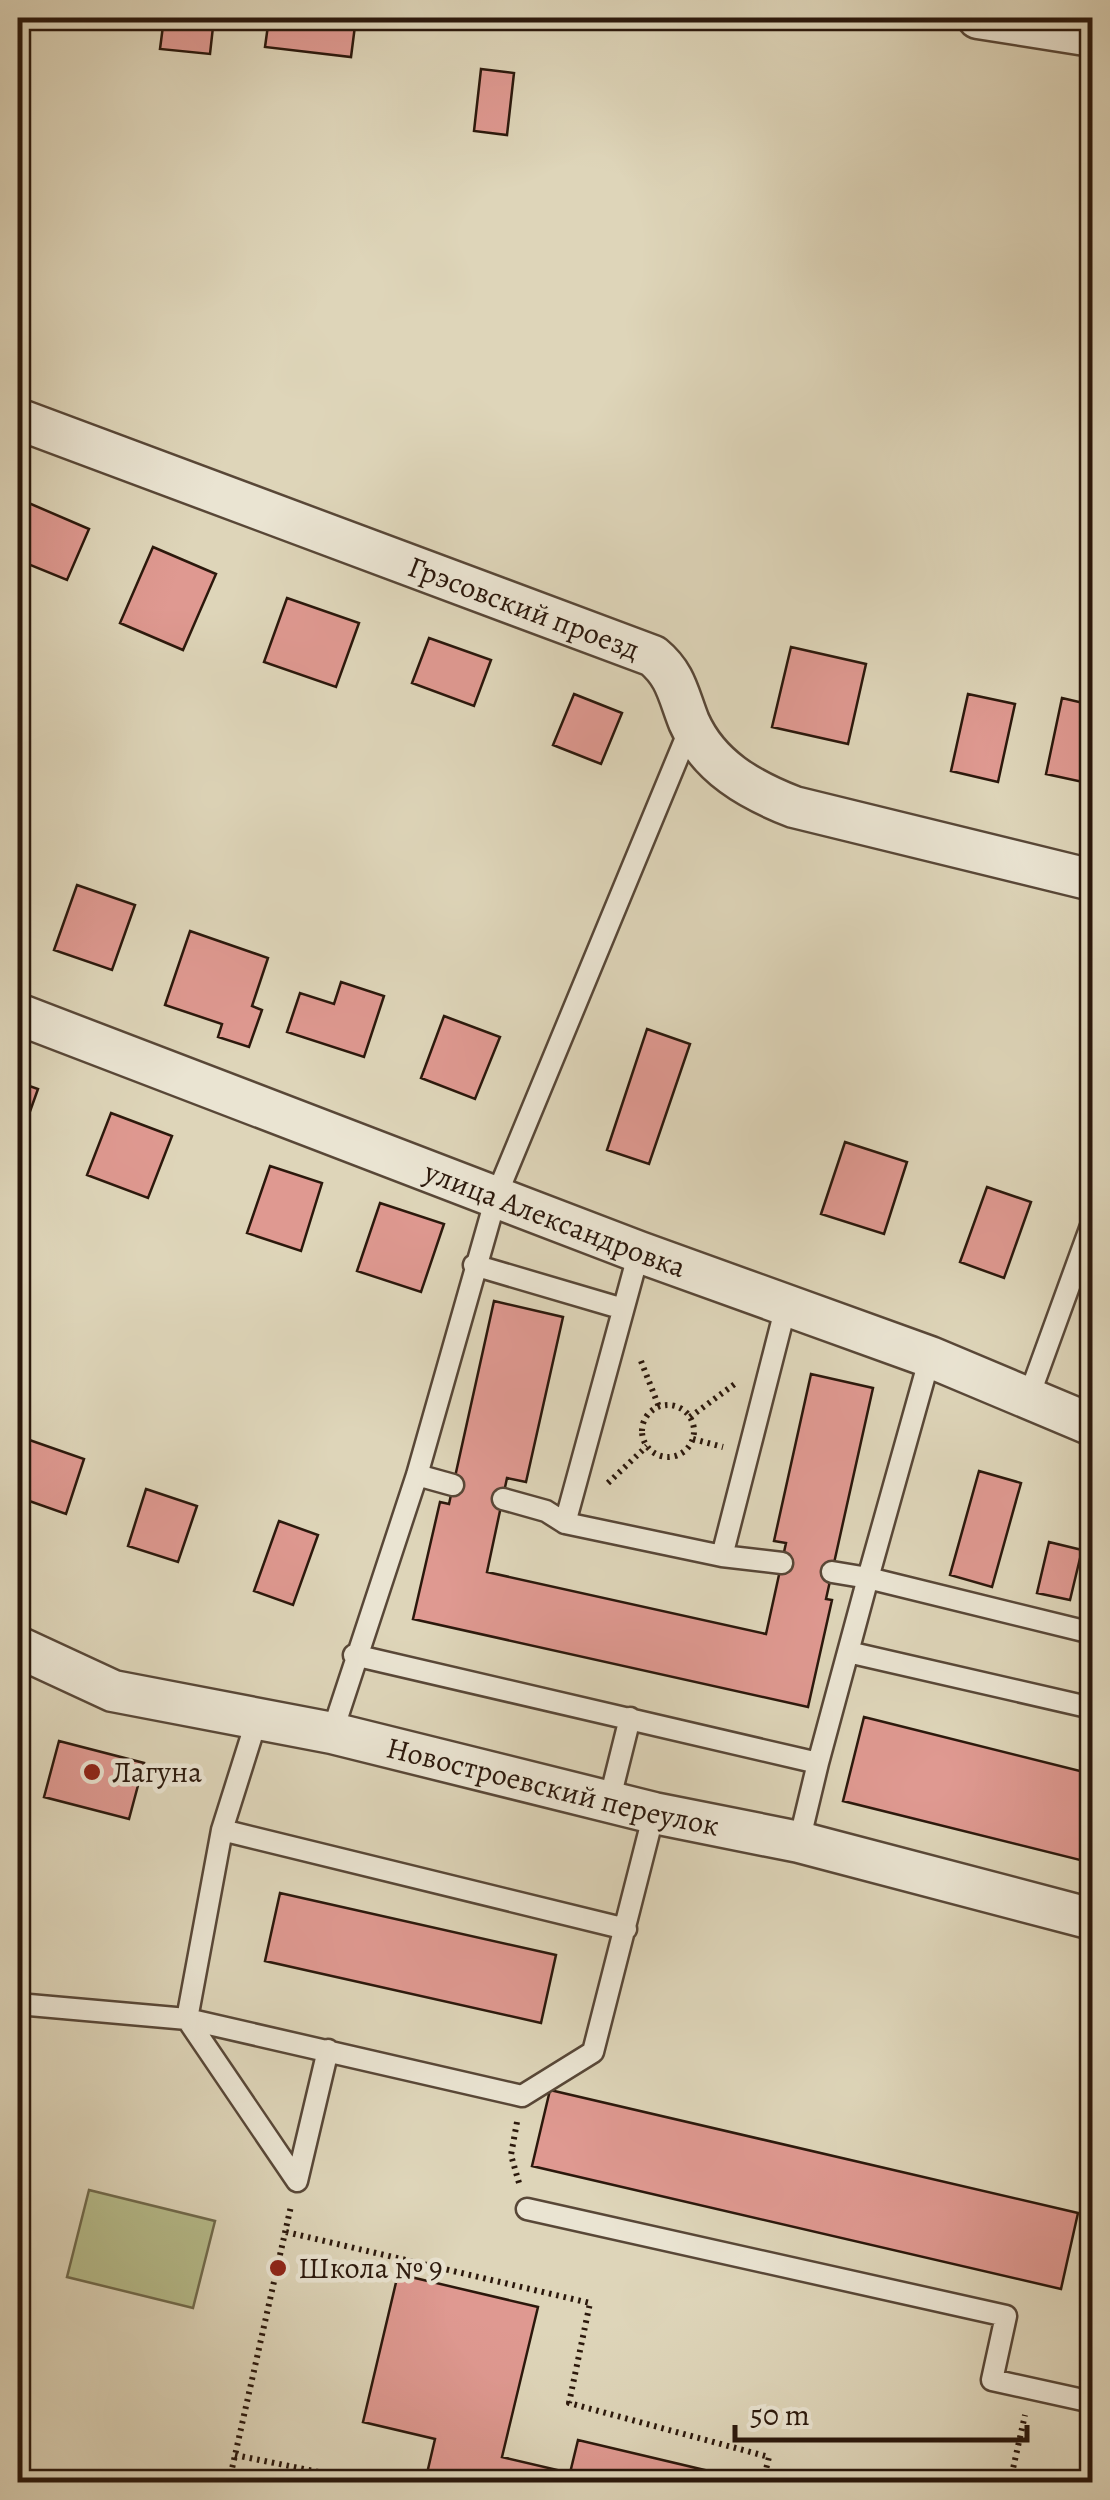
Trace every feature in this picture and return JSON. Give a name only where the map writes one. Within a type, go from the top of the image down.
[{"type":"street","points":[[978,18],[1092,36]]},
{"type":"street","name":"Грэсовский проезд","points":[[18,420],[653,656],[674,673],[691,726],[728,774],[758,793],[794,807],[1092,880]]},
{"type":"street","name":"улица Александровка","points":[[18,1014],[497,1194],[639,1252],[930,1357],[1092,1426]]},
{"type":"street","name":"Новостроевский переулок","points":[[18,1647],[113,1691],[332,1733],[610,1798],[654,1812],[799,1842],[1092,1919]]},
{"type":"lane","points":[[332,1733],[354,1655],[416,1475],[497,1194],[691,726]]},
{"type":"lane","points":[[1028,1398],[1092,1224]]},
{"type":"lane","points":[[566,1523],[620,1308],[639,1252]]},
{"type":"lane","points":[[474,1265],[620,1308]]},
{"type":"lane","points":[[722,1556],[786,1306]]},
{"type":"lane","points":[[799,1842],[930,1357]]},
{"type":"lane","points":[[416,1475],[453,1485]]},
{"type":"lane","points":[[503,1499],[546,1511],[566,1523],[722,1556],[782,1564]]},
{"type":"lane","points":[[832,1572],[1092,1633]]},
{"type":"lane","points":[[848,1652],[1092,1708]]},
{"type":"lane","points":[[354,1655],[818,1763]]},
{"type":"lane","points":[[610,1798],[630,1718]]},
{"type":"lane","points":[[257,1719],[222,1830],[187,2019],[297,2181]]},
{"type":"lane","points":[[18,2004],[187,2019],[522,2096],[593,2052],[654,1812]]},
{"type":"lane","points":[[222,1830],[626,1929]]},
{"type":"lane","points":[[297,2181],[328,2050]]},
{"type":"lane","points":[[526,2209],[1006,2316],[992,2380],[1092,2402]]},
{"type":"path","points":[[659,1407],[682,1409],[690,1417],[693,1440],[678,1456],[655,1454],[647,1446],[643,1423],[659,1407]]},
{"type":"path","points":[[522,2096],[511,2156],[526,2209]]},
{"type":"path","points":[[229,2482],[297,2181]]},
{"type":"path","points":[[286,2232],[590,2303],[569,2403],[769,2457],[763,2482]]},
{"type":"path","points":[[1010,2482],[1031,2388]]},
{"type":"path","points":[[235,2455],[319,2472],[317,2482]]},
{"type":"green space","points":[[89,2190],[215,2221],[193,2308],[67,2277]]},
{"type":"building","points":[[164,18],[214,18],[210,54],[160,49]]},
{"type":"building","points":[[269,18],[356,18],[351,57],[265,47]]},
{"type":"building","points":[[481,69],[514,73],[507,135],[474,131]]},
{"type":"building","points":[[24,501],[89,529],[67,580],[18,560],[18,518]]},
{"type":"building","points":[[153,547],[216,574],[183,650],[120,623]]},
{"type":"building","points":[[287,598],[359,623],[336,687],[264,662]]},
{"type":"building","points":[[429,638],[491,660],[474,706],[412,683]]},
{"type":"building","points":[[791,647],[866,664],[848,744],[772,727]]},
{"type":"building","points":[[574,694],[622,713],[601,764],[553,745]]},
{"type":"building","points":[[968,694],[1015,704],[998,782],[951,771]]},
{"type":"building","points":[[1062,698],[1092,705],[1092,784],[1046,774]]},
{"type":"building","points":[[77,885],[135,905],[112,970],[54,950]]},
{"type":"building","points":[[190,931],[268,958],[252,1006],[262,1010],[249,1047],[218,1037],[222,1024],[165,1005]]},
{"type":"building","points":[[341,982],[384,996],[364,1057],[287,1032],[300,993],[334,1004]]},
{"type":"building","points":[[444,1016],[500,1037],[475,1099],[421,1078]]},
{"type":"building","points":[[647,1029],[690,1044],[649,1164],[607,1150]]},
{"type":"building","points":[[18,1082],[38,1089],[18,1145]]},
{"type":"building","points":[[111,1113],[172,1136],[148,1198],[87,1175]]},
{"type":"building","points":[[845,1142],[907,1162],[884,1234],[821,1214]]},
{"type":"building","points":[[270,1166],[322,1183],[301,1251],[247,1233]]},
{"type":"building","points":[[987,1187],[1031,1202],[1004,1278],[960,1262]]},
{"type":"building","points":[[380,1203],[444,1224],[421,1292],[357,1271]]},
{"type":"building","points":[[494,1301],[563,1317],[526,1482],[507,1478],[487,1572],[766,1634],[786,1543],[774,1541],[811,1374],[873,1388],[826,1599],[832,1600],[808,1707],[413,1619],[440,1502],[449,1504]]},
{"type":"building","points":[[18,1436],[84,1459],[66,1514],[18,1497]]},
{"type":"building","points":[[979,1471],[1021,1483],[992,1587],[950,1575]]},
{"type":"building","points":[[146,1489],[197,1506],[178,1562],[128,1546]]},
{"type":"building","points":[[279,1521],[318,1535],[293,1605],[254,1591]]},
{"type":"building","points":[[1049,1542],[1082,1550],[1070,1600],[1037,1593]]},
{"type":"building","points":[[864,1717],[1092,1774],[1092,1863],[843,1801]]},
{"type":"building","points":[[59,1741],[144,1763],[129,1819],[44,1797]]},
{"type":"building","points":[[280,1893],[556,1955],[541,2023],[265,1961]]},
{"type":"building","points":[[550,2090],[1078,2213],[1061,2289],[532,2166]]},
{"type":"building","points":[[398,2274],[538,2307],[502,2457],[570,2473],[578,2440],[713,2472],[710,2482],[425,2482],[435,2439],[363,2422]]},
{"type":"building","points":[[1089,2433],[1092,2482],[1078,2482]]},
{"type":"place","name":"Лагуна","points":[[92,1772]]},
{"type":"place","name":"Школа № 9","points":[[278,2268]]}]
